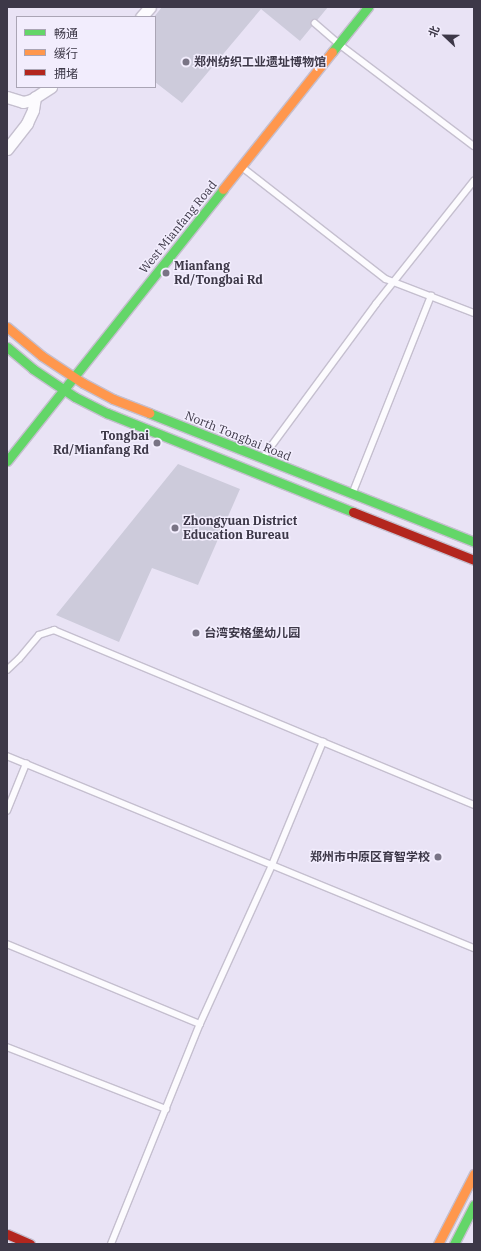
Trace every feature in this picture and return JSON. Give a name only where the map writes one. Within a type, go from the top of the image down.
[{"type":"street","points":[[141,16],[150,7]]},
{"type":"street","name":"West Mianfang Road","points":[[7,446],[56,384],[70,374],[242,167],[336,41],[356,7]]},
{"type":"street","name":"West Mianfang Road","points":[[7,461],[64,389],[70,374],[336,41],[368,7]]},
{"type":"street","points":[[7,97],[23,102],[35,97],[49,88]]},
{"type":"street","points":[[7,149],[27,123],[33,110],[35,97]]},
{"type":"street","name":"North Tongbai Road","points":[[7,327],[42,356],[113,399],[474,542]]},
{"type":"street","points":[[7,347],[56,384],[107,413],[474,560]]},
{"type":"street","points":[[438,1244],[474,1174]]},
{"type":"street","points":[[454,1244],[474,1205]]},
{"type":"street","points":[[7,1234],[30,1244]]},
{"type":"lane","points":[[315,23],[336,41],[474,146]]},
{"type":"lane","points":[[242,167],[386,278],[474,313]]},
{"type":"lane","points":[[262,458],[394,282],[474,181]]},
{"type":"lane","points":[[352,494],[431,296]]},
{"type":"lane","points":[[7,670],[19,659],[39,634],[54,630],[474,805]]},
{"type":"lane","points":[[111,1244],[200,1024],[272,865],[322,742]]},
{"type":"lane","points":[[7,756],[474,948]]},
{"type":"lane","points":[[7,811],[26,764]]},
{"type":"lane","points":[[7,944],[200,1024]]},
{"type":"lane","points":[[7,1047],[166,1109]]},
{"type":"building","name":"郑州纺织工业遗址博物馆","points":[[162,7],[328,7],[300,41],[261,9],[182,103],[156,83],[155,16]]},
{"type":"building","name":"Zhongyuan District Education Bureau","points":[[178,464],[240,489],[198,585],[152,568],[119,642],[56,615]]},
{"type":"traffic: fast","points":[[332,52],[368,7]]},
{"type":"traffic: fast","points":[[7,461],[223,189]]},
{"type":"traffic: fast","points":[[7,347],[33,369],[75,397],[107,413],[353,512]]},
{"type":"traffic: fast","points":[[149,413],[474,542]]},
{"type":"traffic: fast","points":[[454,1244],[474,1205]]},
{"type":"traffic: slow","points":[[223,189],[332,52]]},
{"type":"traffic: slow","points":[[7,327],[42,356],[83,383],[113,399],[149,413]]},
{"type":"traffic: slow","points":[[438,1244],[474,1174]]},
{"type":"traffic: jam","points":[[353,512],[474,560]]},
{"type":"traffic: jam","points":[[7,1234],[30,1244]]},
{"type":"place","name":"郑州纺织工业遗址博物馆","points":[[186,62]]},
{"type":"place","name":"Mianfang Rd/Tongbai Rd","points":[[166,273]]},
{"type":"place","name":"Tongbai Rd/Mianfang Rd","points":[[157,443]]},
{"type":"place","name":"Zhongyuan District Education Bureau","points":[[175,528]]},
{"type":"place","name":"台湾安格堡幼儿园","points":[[196,633]]},
{"type":"place","name":"郑州市中原区育智学校","points":[[438,857]]}]
